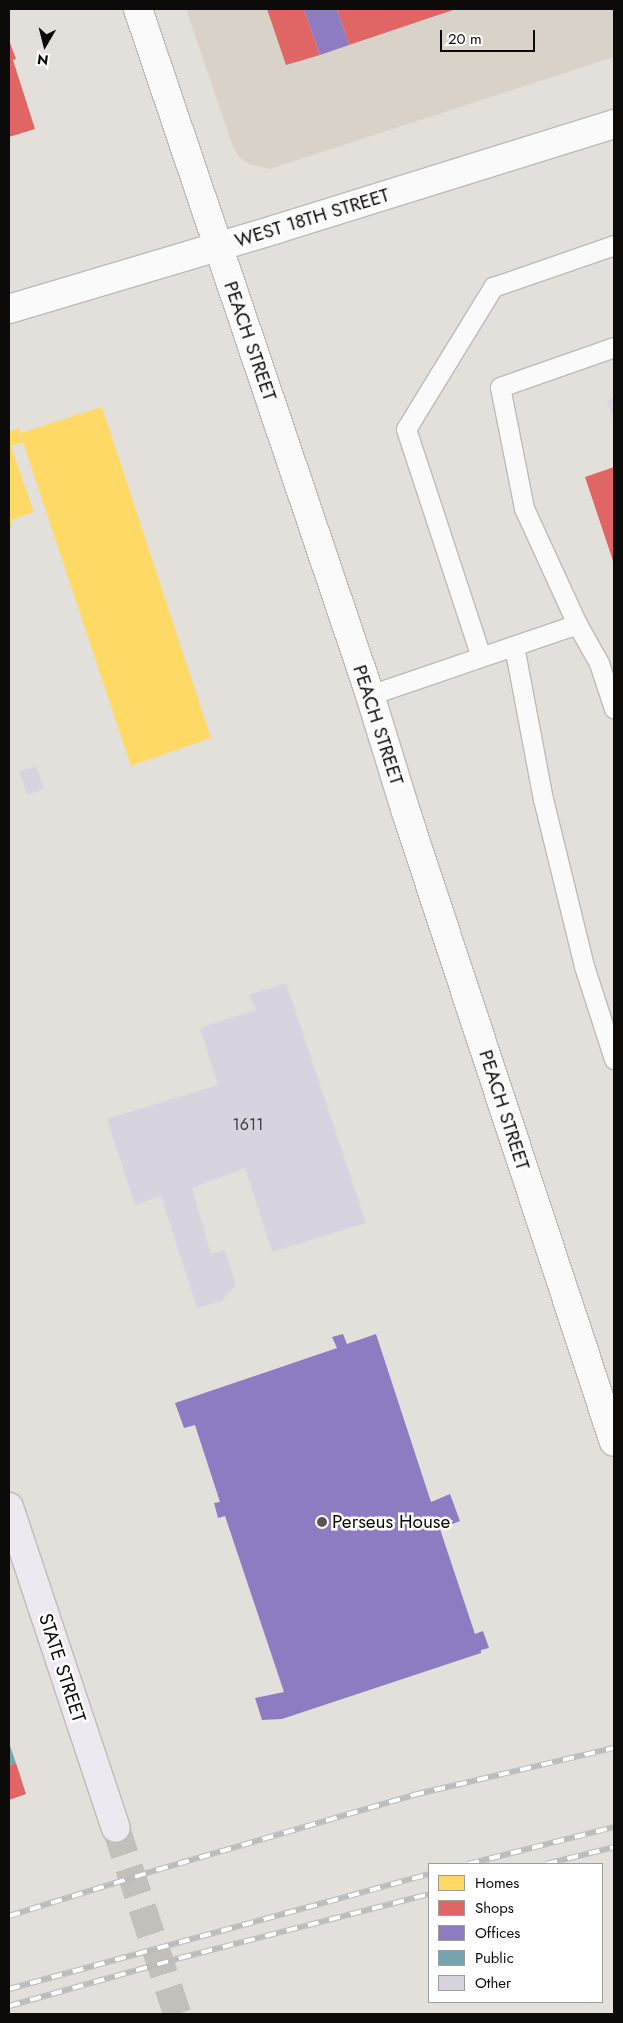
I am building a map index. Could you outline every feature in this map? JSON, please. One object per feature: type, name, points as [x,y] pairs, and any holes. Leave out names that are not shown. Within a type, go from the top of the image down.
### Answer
[{"type":"main road","name":"PEACH STREET","points":[[138,9],[370,695],[406,812],[614,1442]]},
{"type":"main road","name":"WEST 18TH STREET","points":[[9,309],[614,124]]},
{"type":"main road","name":"STATE STREET","points":[[9,1507],[116,1828]]},
{"type":"lane","points":[[481,657],[406,429],[493,287],[614,245]]},
{"type":"lane","points":[[614,347],[500,387],[524,508],[577,624],[599,662],[614,709]]},
{"type":"lane","points":[[370,695],[577,624]]},
{"type":"lane","points":[[514,646],[542,799],[584,966],[614,1059]]},
{"type":"shaded area","points":[[186,9],[614,9],[614,57],[270,169],[249,164],[239,157],[233,147]]},
{"type":"building: Homes","points":[[102,407],[211,738],[131,766],[23,442],[11,446],[34,512],[11,520],[12,526],[9,527],[9,432],[19,428],[21,433]]},
{"type":"building: Shops","points":[[267,9],[304,9],[320,55],[286,65]]},
{"type":"building: Shops","points":[[337,9],[456,9],[349,45]]},
{"type":"building: Shops","points":[[9,40],[16,59],[13,60],[35,129],[9,137]]},
{"type":"building: Shops","points":[[614,467],[614,564],[585,477]]},
{"type":"building: Shops","points":[[16,1763],[26,1794],[9,1800],[9,1765]]},
{"type":"building: Offices","points":[[304,9],[337,9],[349,45],[320,55]]},
{"type":"building: Offices","points":[[343,1334],[347,1344],[376,1334],[431,1502],[450,1494],[460,1521],[440,1529],[475,1634],[483,1631],[489,1648],[481,1650],[481,1653],[282,1719],[262,1720],[255,1698],[284,1692],[225,1516],[218,1518],[214,1503],[220,1502],[195,1425],[184,1428],[175,1403],[337,1348],[332,1337]]},
{"type":"building: Public","points":[[9,1743],[16,1763],[9,1765]]},
{"type":"building: Other","points":[[614,398],[614,421],[607,401]]},
{"type":"building: Other","points":[[36,766],[44,789],[27,795],[19,771]]},
{"type":"building: Other","points":[[286,983],[366,1223],[272,1252],[245,1168],[192,1188],[211,1254],[225,1250],[236,1284],[222,1301],[197,1308],[161,1196],[135,1205],[107,1119],[218,1085],[200,1028],[256,1010],[249,995]]},
{"type":"tunnel","points":[[116,1828],[177,2014]]},
{"type":"railway","points":[[9,1916],[157,1870],[413,1795],[614,1748]]},
{"type":"railway","points":[[472,1863],[614,1827]]},
{"type":"railway","points":[[550,1863],[614,1847]]},
{"type":"railway","points":[[9,1989],[428,1874]]},
{"type":"railway","points":[[9,2006],[180,1958],[428,1894]]},
{"type":"place","name":"Perseus House","points":[[322,1522]]}]
